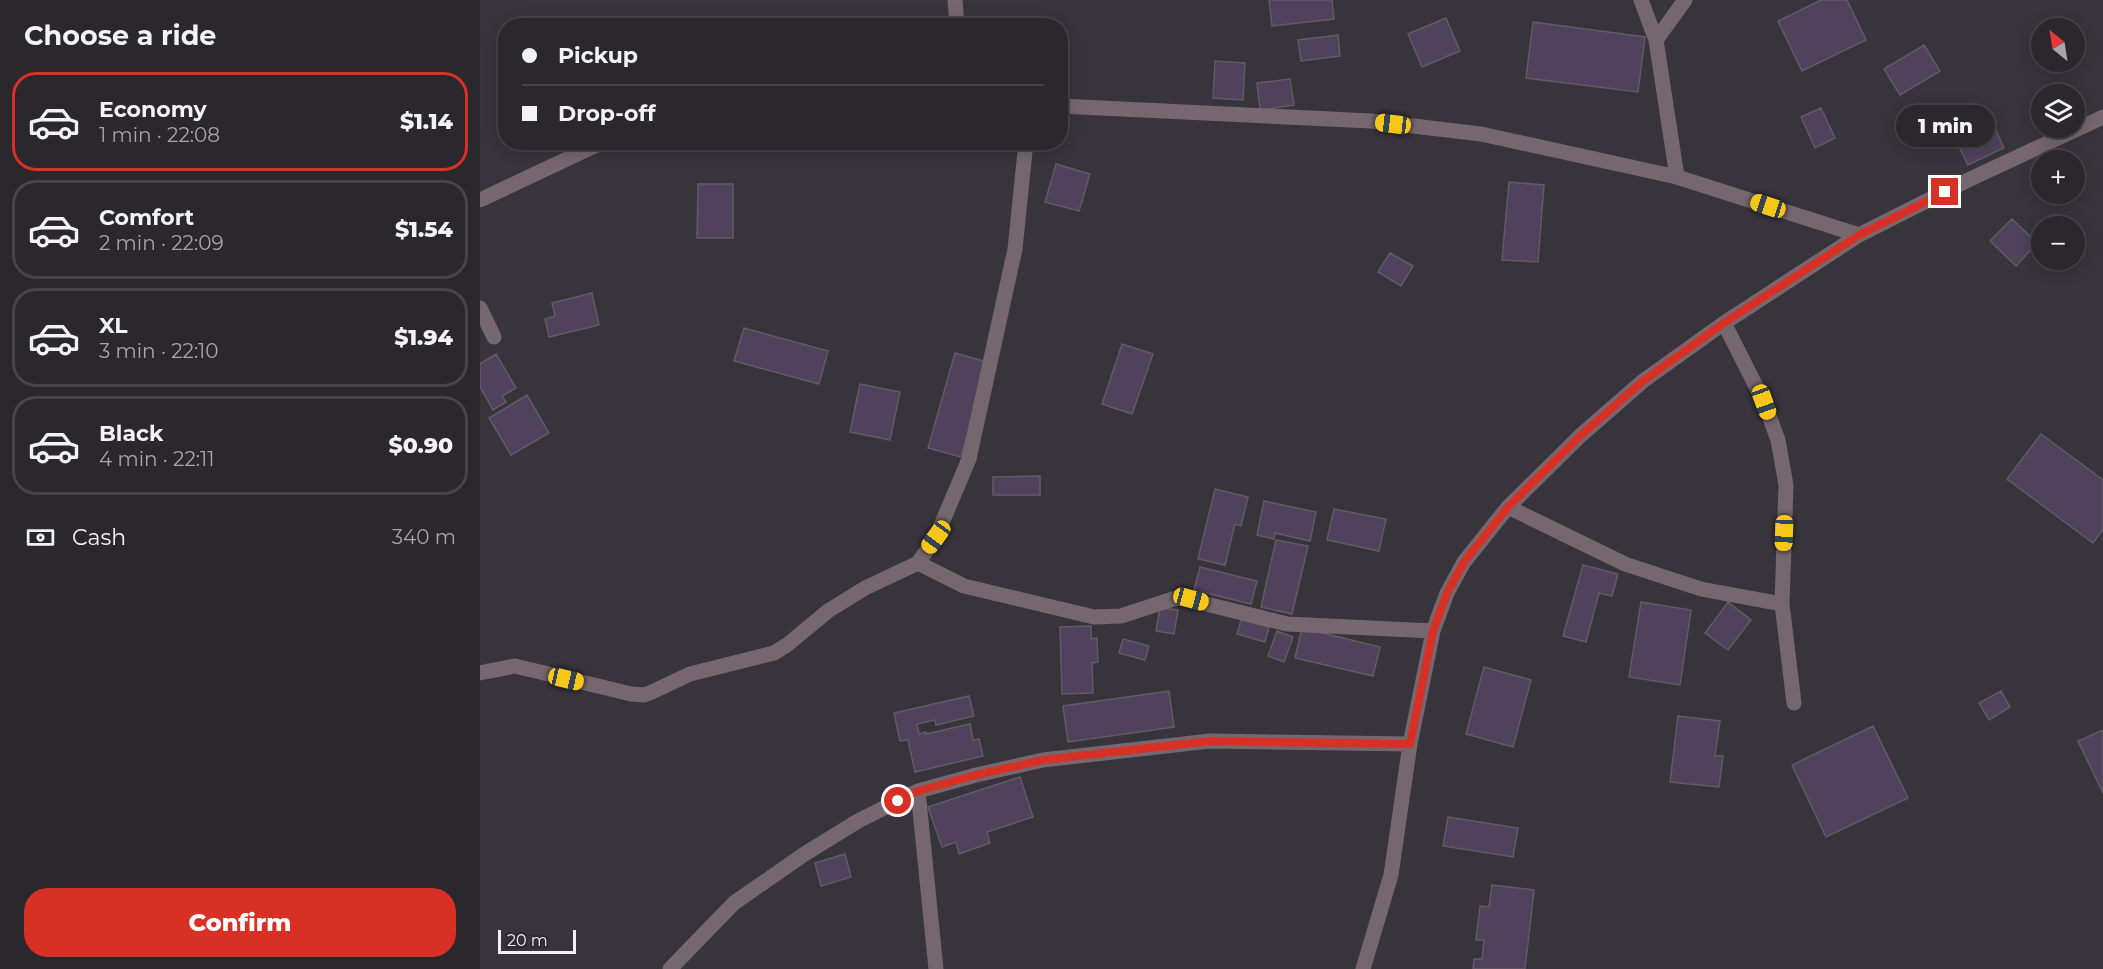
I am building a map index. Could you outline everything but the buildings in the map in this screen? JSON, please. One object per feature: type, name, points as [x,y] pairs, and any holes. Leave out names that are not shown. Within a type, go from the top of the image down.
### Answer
[{"type":"street","points":[[956,0],[957,18]]},
{"type":"street","points":[[1641,0],[1656,40],[1677,177]]},
{"type":"street","points":[[1656,40],[1685,0]]},
{"type":"street","points":[[1068,106],[1371,122],[1481,134],[1677,177],[1859,235]]},
{"type":"street","points":[[1363,969],[1391,875],[1410,744],[1433,631],[1447,593],[1464,562],[1508,507],[1580,436],[1643,381],[1724,323],[1859,235],[1966,181],[2103,117]]},
{"type":"street","points":[[480,200],[586,150]]},
{"type":"street","points":[[480,673],[515,666],[631,694],[644,695],[690,675],[774,653],[828,611],[865,588],[918,563],[936,537],[969,459],[1015,249],[1025,150]]},
{"type":"street","points":[[480,308],[494,337]]},
{"type":"street","points":[[1724,323],[1764,402],[1778,440],[1786,485],[1782,604],[1794,703]]},
{"type":"street","points":[[1508,507],[1625,564],[1701,590],[1782,604]]},
{"type":"street","points":[[918,563],[964,586],[1094,617],[1121,616],[1182,598],[1287,624],[1433,631]]},
{"type":"street","points":[[670,969],[735,903],[803,855],[858,821],[918,791],[1043,760],[1210,741],[1410,744]]},
{"type":"street","points":[[918,791],[936,969]]},
{"type":"route","points":[[898,801],[918,791],[1043,760],[1210,741],[1410,744],[1433,631],[1447,593],[1464,562],[1508,507],[1580,436],[1643,381],[1724,323],[1859,235],[1945,192]]}]
